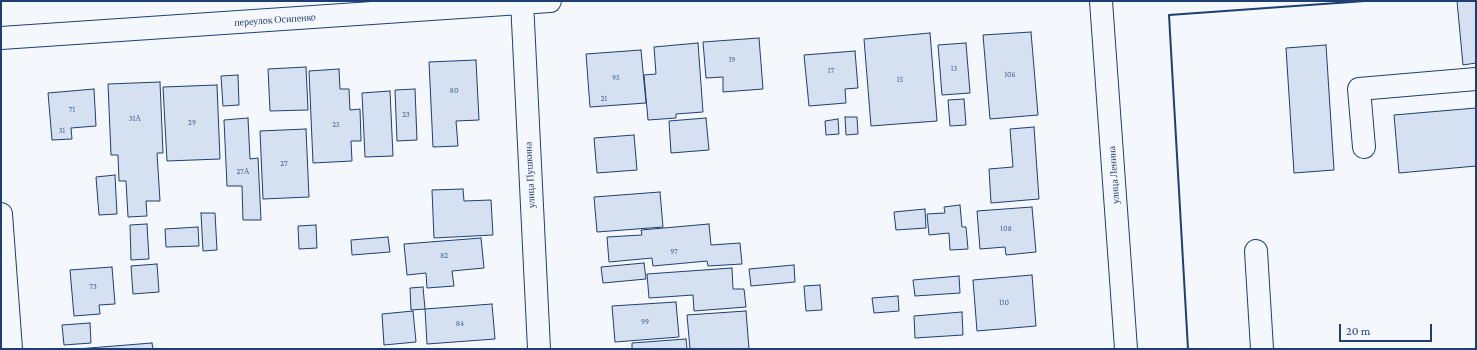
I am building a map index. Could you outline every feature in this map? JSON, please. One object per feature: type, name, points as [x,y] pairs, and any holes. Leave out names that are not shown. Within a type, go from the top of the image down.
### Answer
[{"type":"street","name":"переулок Осипенко","points":[[1,38],[550,1]]},
{"type":"street","name":"улица Ленина","points":[[1101,1],[1126,349]]},
{"type":"street","name":"улица Пушкина","points":[[522,2],[539,349]]},
{"type":"street","points":[[1364,147],[1359,89],[1476,79]]},
{"type":"street","points":[[1,214],[10,349]]},
{"type":"street","points":[[1256,251],[1262,349]]},
{"type":"building","points":[[1457,1],[1476,1],[1476,63],[1463,65]]},
{"type":"building","points":[[1031,32],[1038,115],[990,119],[983,35]]},
{"type":"building","points":[[930,33],[937,121],[871,126],[864,39]]},
{"type":"building","points":[[759,38],[763,89],[723,92],[723,77],[706,78],[703,42]]},
{"type":"building","points":[[698,43],[703,112],[676,114],[676,118],[648,120],[644,75],[656,74],[654,47]]},
{"type":"building","points":[[966,43],[970,93],[942,95],[938,45]]},
{"type":"building","points":[[1326,45],[1334,170],[1294,173],[1286,48]]},
{"type":"building","points":[[641,50],[646,103],[590,107],[586,54]]},
{"type":"building","points":[[855,51],[858,88],[845,89],[846,103],[809,106],[804,55]]},
{"type":"building","points":[[476,60],[479,120],[456,121],[458,146],[433,147],[429,62]]},
{"type":"building","points":[[306,67],[308,110],[270,111],[268,69]]},
{"type":"building","points":[[339,69],[340,89],[349,89],[350,110],[360,109],[361,141],[351,141],[352,161],[313,163],[309,71]]},
{"type":"building","points":[[238,75],[239,105],[223,106],[221,76]]},
{"type":"building","points":[[160,82],[163,153],[157,153],[160,201],[146,201],[147,216],[128,217],[126,181],[119,181],[118,155],[111,155],[108,84]]},
{"type":"building","points":[[217,85],[220,159],[167,161],[163,87]]},
{"type":"building","points":[[94,89],[96,126],[71,128],[72,139],[52,140],[48,93]]},
{"type":"building","points":[[415,89],[417,140],[397,141],[395,90]]},
{"type":"building","points":[[390,91],[393,156],[365,157],[362,93]]},
{"type":"building","points":[[964,99],[966,125],[950,126],[948,100]]},
{"type":"building","points":[[1476,108],[1476,166],[1399,173],[1394,115]]},
{"type":"building","points":[[845,117],[857,117],[858,134],[846,135]]},
{"type":"building","points":[[248,118],[250,159],[258,158],[261,220],[243,220],[242,186],[227,186],[224,120]]},
{"type":"building","points":[[706,118],[709,150],[671,153],[669,121]]},
{"type":"building","points":[[838,119],[839,134],[826,135],[825,121]]},
{"type":"building","points":[[1034,127],[1039,199],[991,203],[989,169],[1013,167],[1010,129]]},
{"type":"building","points":[[306,129],[309,197],[263,199],[260,131]]},
{"type":"building","points":[[634,135],[637,170],[597,173],[594,138]]},
{"type":"building","points":[[115,175],[117,214],[99,215],[96,177]]},
{"type":"building","points":[[463,189],[464,201],[491,200],[493,235],[434,238],[432,190]]},
{"type":"building","points":[[660,192],[663,227],[597,232],[594,197]]},
{"type":"building","points":[[960,205],[962,227],[966,227],[968,249],[950,250],[949,233],[929,235],[927,214],[945,213],[944,207]]},
{"type":"building","points":[[1032,207],[1036,252],[1006,255],[1005,247],[980,249],[977,211]]},
{"type":"building","points":[[925,209],[926,228],[896,230],[894,212]]},
{"type":"building","points":[[201,213],[215,213],[217,250],[203,251]]},
{"type":"building","points":[[147,224],[149,259],[131,260],[130,225]]},
{"type":"building","points":[[709,224],[711,245],[740,243],[742,264],[708,266],[707,261],[653,266],[652,258],[609,262],[607,237],[642,235],[641,230]]},
{"type":"building","points":[[316,225],[317,248],[299,249],[298,226]]},
{"type":"building","points":[[198,227],[199,246],[166,247],[165,229]]},
{"type":"building","points":[[388,237],[390,252],[352,255],[351,240]]},
{"type":"building","points":[[481,238],[484,268],[452,271],[454,286],[427,288],[426,273],[407,275],[404,244]]},
{"type":"building","points":[[644,263],[646,279],[603,283],[601,267]]},
{"type":"building","points":[[157,264],[159,292],[133,294],[131,266]]},
{"type":"building","points":[[794,265],[795,282],[751,286],[749,269]]},
{"type":"building","points":[[112,267],[115,304],[99,305],[100,314],[74,316],[70,270]]},
{"type":"building","points":[[732,268],[733,289],[744,289],[746,307],[694,311],[693,295],[649,298],[647,274]]},
{"type":"building","points":[[1032,275],[1036,326],[977,331],[973,280]]},
{"type":"building","points":[[959,276],[960,293],[915,296],[913,280]]},
{"type":"building","points":[[820,285],[822,310],[806,311],[804,286]]},
{"type":"building","points":[[423,287],[425,309],[411,310],[410,288]]},
{"type":"building","points":[[898,296],[899,311],[874,313],[872,298]]},
{"type":"building","points":[[676,302],[679,337],[615,342],[612,306]]},
{"type":"building","points":[[492,304],[495,339],[427,344],[425,309]]},
{"type":"building","points":[[413,311],[416,342],[384,345],[382,314]]},
{"type":"building","points":[[746,311],[749,349],[690,349],[687,315]]},
{"type":"building","points":[[962,312],[963,335],[915,338],[914,316]]},
{"type":"building","points":[[90,323],[91,343],[64,345],[62,325]]},
{"type":"building","points":[[686,339],[687,349],[632,349],[632,343]]},
{"type":"building","points":[[152,343],[153,349],[77,349]]},
{"type":"wall","points":[[1188,349],[1169,15],[1365,1]]}]
